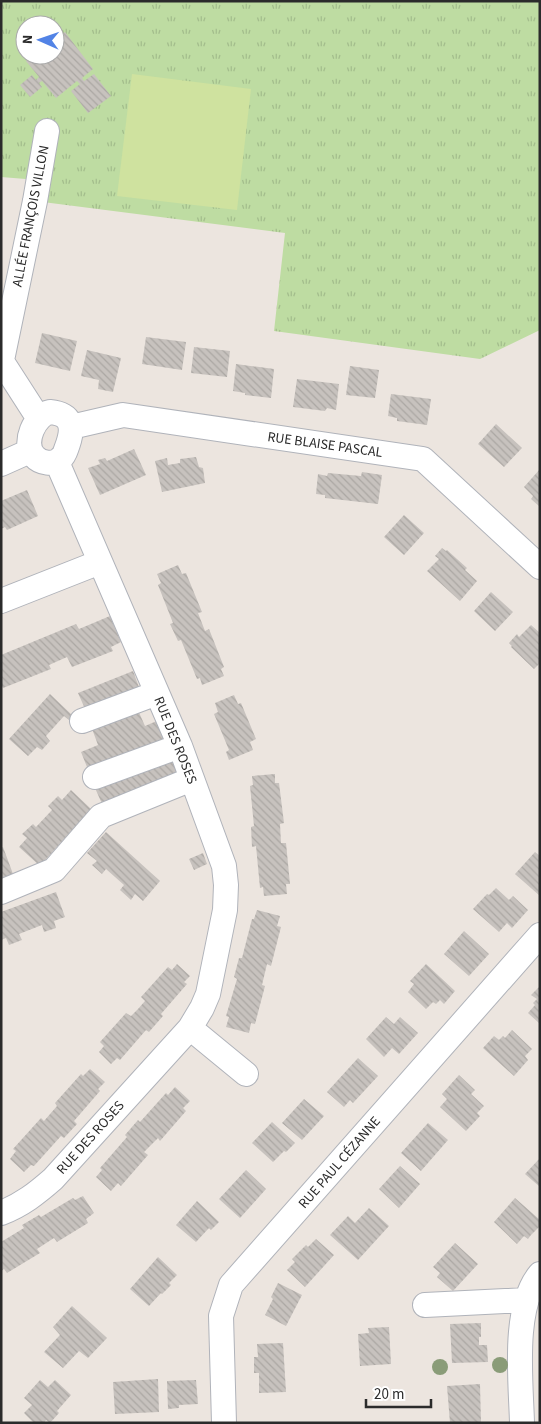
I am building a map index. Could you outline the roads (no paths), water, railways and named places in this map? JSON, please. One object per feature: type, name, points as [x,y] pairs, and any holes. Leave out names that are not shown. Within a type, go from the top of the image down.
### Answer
[{"type":"street","name":"ALLÉE FRANÇOIS VILLON","points":[[2,360],[35,200],[46,131]]},
{"type":"street","points":[[2,360],[39,419]]},
{"type":"street","points":[[56,412],[64,416],[69,421],[71,427],[65,451],[62,458],[57,462],[41,461],[35,458],[30,451],[28,445],[31,434],[39,419],[45,413],[56,412]]},
{"type":"street","name":"RUE BLAISE PASCAL","points":[[71,427],[123,415],[423,459],[540,567]]},
{"type":"street","points":[[1,464],[30,451]]},
{"type":"street","name":"RUE DES ROSES","points":[[1,1213],[16,1208],[34,1196],[53,1179],[190,1028],[208,994],[225,910],[226,885],[224,866],[180,746],[57,462]]},
{"type":"street","points":[[1,602],[100,562]]},
{"type":"street","points":[[82,721],[158,693]]},
{"type":"street","points":[[96,778],[180,746]]},
{"type":"street","points":[[1,892],[54,870],[101,816],[192,779]]},
{"type":"street","name":"RUE PAUL CÉZANNE","points":[[224,1423],[222,1316],[230,1285],[540,935]]},
{"type":"street","points":[[190,1028],[246,1074]]},
{"type":"street","points":[[522,1423],[520,1340],[526,1300],[540,1274]]},
{"type":"street","points":[[425,1305],[526,1300]]}]
